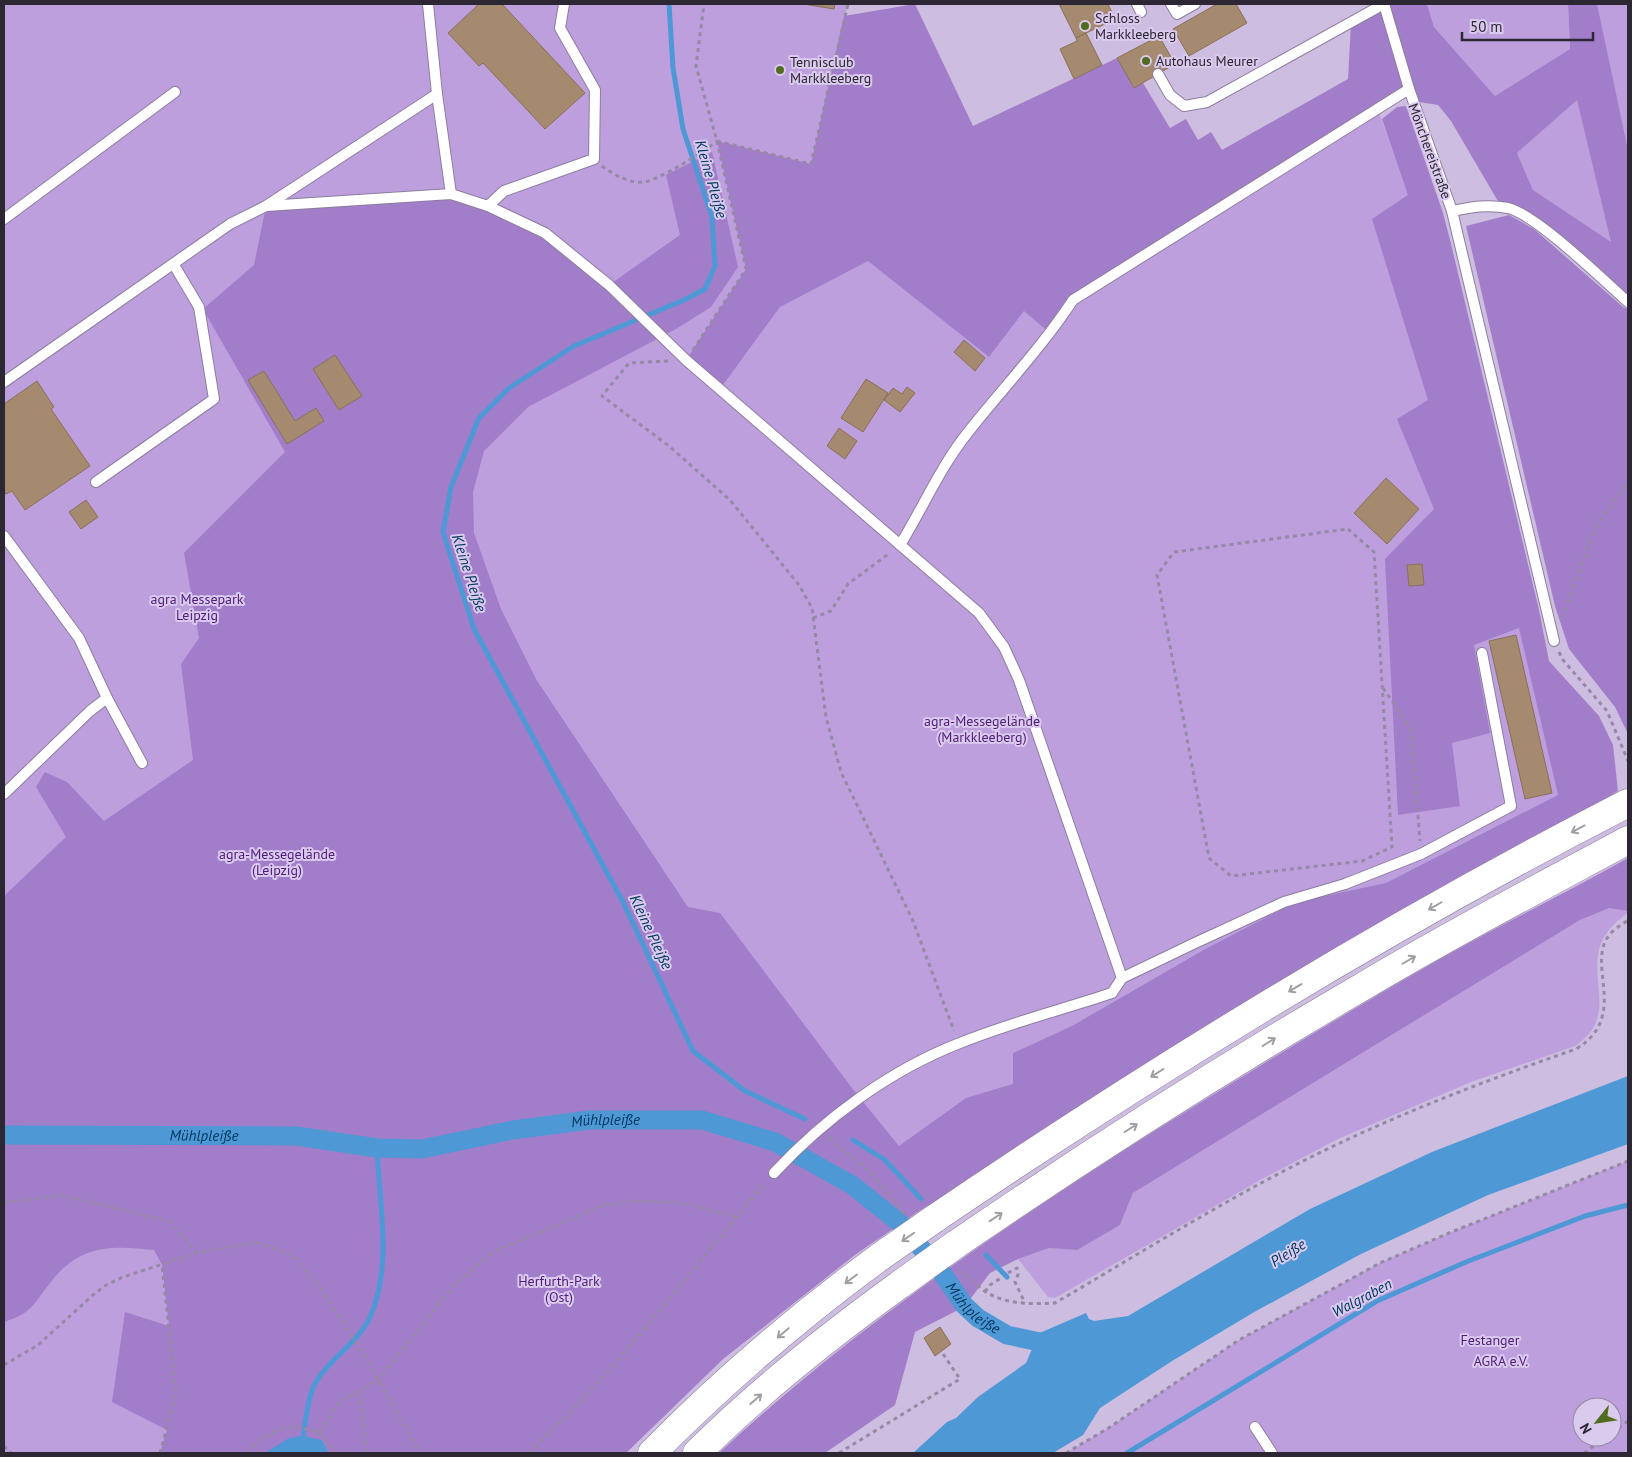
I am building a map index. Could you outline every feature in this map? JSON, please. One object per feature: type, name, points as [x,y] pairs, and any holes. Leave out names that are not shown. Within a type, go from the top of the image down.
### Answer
[{"type":"highway","points":[[652,1453],[700,1405],[820,1301],[934,1219],[1090,1114],[1253,1013],[1442,902],[1625,804]]},
{"type":"highway","points":[[697,1453],[782,1376],[848,1322],[902,1282],[953,1257],[1112,1140],[1272,1040],[1462,929],[1628,840]]},
{"type":"lane","points":[[428,4],[437,94],[451,194]]},
{"type":"lane","points":[[488,206],[504,191],[594,159],[595,90],[560,28],[564,4]]},
{"type":"lane","points":[[1171,4],[1177,14],[1195,4]]},
{"type":"lane","points":[[1158,74],[1170,95],[1184,106],[1207,102],[1384,4]]},
{"type":"lane","name":"Mönchereistraße","points":[[1384,4],[1409,89],[1452,210],[1484,204],[1511,209],[1538,224],[1628,302]]},
{"type":"lane","points":[[900,545],[934,481],[968,432],[1051,334],[1073,300],[1409,89]]},
{"type":"lane","points":[[4,219],[175,92]]},
{"type":"lane","points":[[4,382],[174,265],[230,224],[266,206],[437,94]]},
{"type":"lane","points":[[266,206],[451,194],[488,206],[545,233],[609,286],[686,360],[979,613],[1004,647],[1019,680],[1122,978]]},
{"type":"lane","points":[[1452,210],[1554,641]]},
{"type":"lane","points":[[96,482],[214,399],[199,307],[174,265]]},
{"type":"lane","points":[[4,536],[79,638],[107,698],[142,763]]},
{"type":"lane","points":[[774,1173],[808,1138],[859,1099],[897,1075],[959,1043],[1112,993],[1122,978],[1284,902],[1345,884],[1421,854],[1511,806],[1482,653]]},
{"type":"lane","points":[[4,794],[90,711],[107,698]]},
{"type":"lane","points":[[1255,1427],[1272,1453]]},
{"type":"path","points":[[704,4],[696,66],[717,142],[746,269],[686,360],[629,364],[602,396],[669,446],[730,500],[799,585],[812,608],[826,717],[841,772],[913,921],[959,1043]]},
{"type":"path","points":[[717,142],[811,164],[848,4]]},
{"type":"path","points":[[594,159],[617,177],[645,182],[700,155],[717,142]]},
{"type":"path","points":[[1628,483],[1597,524],[1554,641],[1563,660],[1607,711],[1628,761]]},
{"type":"path","points":[[1382,686],[1392,847],[1362,861],[1231,876],[1209,858],[1157,575],[1174,552],[1348,529],[1374,552],[1382,686],[1411,729],[1421,854]]},
{"type":"path","points":[[813,618],[831,611],[848,584],[900,545]]},
{"type":"path","points":[[953,1257],[966,1274],[985,1292],[1007,1302],[1055,1303],[1264,1182],[1340,1143],[1473,1086],[1589,1043],[1600,1033],[1607,1012],[1605,948],[1611,932],[1628,920]]},
{"type":"path","points":[[821,1127],[836,1145],[872,1173],[901,1207],[906,1217]]},
{"type":"path","points":[[1066,1453],[1107,1429],[1239,1340],[1380,1263],[1628,1161]]},
{"type":"path","points":[[529,1453],[567,1416],[628,1347],[774,1173]]},
{"type":"path","points":[[4,1203],[60,1195],[169,1221],[197,1253]]},
{"type":"path","points":[[319,1432],[338,1403],[380,1379],[455,1284],[493,1252],[602,1206],[631,1201],[684,1203],[736,1217]]},
{"type":"path","points":[[4,1365],[38,1345],[106,1285],[122,1277],[197,1253],[256,1242],[292,1255],[320,1286],[380,1379],[420,1453]]},
{"type":"path","points":[[160,1453],[176,1394],[162,1265]]},
{"type":"path","points":[[1008,1273],[1017,1268],[1016,1282],[1025,1303]]},
{"type":"path","points":[[985,1292],[990,1285],[1001,1278]]},
{"type":"path","points":[[839,1453],[960,1379],[941,1351]]},
{"type":"path","points":[[358,1393],[367,1453]]},
{"type":"path","points":[[248,1453],[270,1435],[293,1427],[319,1432],[335,1453]]},
{"type":"path","points":[[4,1446],[11,1453]]},
{"type":"green space","points":[[4,4],[848,4],[811,164],[869,261],[989,357],[1024,311],[1073,300],[1378,110],[1409,195],[1520,628],[1564,821],[942,1199],[925,1207],[856,1254],[723,1359],[626,1453],[4,1453]]},
{"type":"green space","points":[[915,4],[973,126],[1117,58],[1134,88],[1143,83],[1170,128],[1186,119],[1198,140],[1211,132],[1222,150],[1348,79],[1351,23],[1384,4],[1427,4],[1434,27],[1495,96],[1570,49],[1568,4],[1597,4],[1628,150],[1628,302],[1538,223],[1502,208],[1451,121],[1438,105],[1413,101],[1409,90],[1073,300],[1051,334],[1024,311],[989,357],[868,261],[780,307],[720,389],[686,360],[746,269],[717,141],[811,164],[844,16]],"holes":[[[1577,100],[1611,242],[1533,190],[1517,153]]]},
{"type":"green space","points":[[1427,4],[1568,4],[1570,49],[1495,96],[1434,27]]},
{"type":"green space","points":[[1597,4],[1628,4],[1628,150],[1598,15]]},
{"type":"green space","points":[[1577,99],[1612,243],[1533,190],[1517,153]]},
{"type":"green space","points":[[1406,106],[1443,213],[1451,244],[1539,610],[1549,661],[1599,716],[1613,745],[1618,791],[942,1199],[925,1207],[856,1254],[723,1359],[626,1453],[329,1453],[322,1440],[265,1453],[160,1453],[167,1430],[112,1402],[125,1312],[169,1326],[162,1265],[154,1250],[109,1248],[96,1250],[84,1255],[72,1261],[61,1270],[31,1308],[4,1322],[4,896],[66,837],[36,787],[45,772],[67,782],[104,821],[193,760],[181,664],[199,638],[184,553],[285,452],[203,309],[254,265],[266,206],[451,194],[545,233],[609,285],[680,235],[666,175],[712,152],[738,267],[711,307],[676,329],[528,407],[484,451],[473,492],[474,533],[501,609],[536,679],[688,907],[720,913],[855,1092],[899,1146],[966,1098],[1013,1084],[1013,1053],[1072,1026],[1207,948],[1296,902],[1386,883],[1558,795],[1519,628],[1474,645],[1490,733],[1452,743],[1460,806],[1398,815],[1385,559],[1434,509],[1397,419],[1428,400],[1372,219],[1408,195],[1382,119],[1397,107]]},
{"type":"green space","points":[[1509,215],[1534,229],[1623,307],[1628,309],[1628,734],[1615,707],[1569,649],[1555,606],[1466,226]]},
{"type":"green space","points":[[1628,858],[1628,911],[1609,908],[1580,920],[1133,1193],[1120,1225],[1077,1250],[1049,1248],[1018,1259],[990,1273],[971,1298],[958,1310],[915,1332],[895,1405],[825,1453],[719,1453],[819,1366],[925,1285],[1034,1209],[1145,1137],[1329,1024],[1463,946]]},
{"type":"green space","points":[[1609,907],[1628,911],[1628,913],[1609,930],[1600,947],[1597,964],[1598,1015],[1591,1031],[1575,1046],[1471,1082],[1338,1139],[1262,1179],[1055,1298],[1048,1297],[1018,1259],[1049,1248],[1077,1249],[1120,1225],[1133,1193],[1580,920]]},
{"type":"green space","name":"Festanger","points":[[1628,1161],[1628,1453],[1066,1453],[1107,1429],[1239,1340],[1380,1263]]},
{"type":"water","name":"Pleiße","points":[[1628,1076],[1628,1144],[1488,1195],[1361,1254],[1256,1311],[1172,1361],[1100,1408],[1083,1435],[1053,1453],[913,1453],[947,1422],[956,1418],[978,1397],[1026,1363],[1033,1347],[1028,1346],[1030,1334],[1035,1335],[1086,1313],[1089,1319],[1094,1321],[1128,1316],[1310,1209],[1432,1152]]},
{"type":"water","points":[[303,1436],[322,1440],[329,1453],[265,1453],[289,1438]]},
{"type":"building","points":[[479,4],[502,4],[585,93],[545,129],[483,63],[479,66],[448,33]]},
{"type":"building","points":[[803,4],[835,4],[834,9]]},
{"type":"building","name":"Schloss Markkleeberg","points":[[1059,4],[1108,4],[1115,19],[1076,38]]},
{"type":"building","points":[[1217,4],[1236,4],[1247,23],[1189,56],[1173,29]]},
{"type":"building","points":[[1086,33],[1102,65],[1074,79],[1060,49],[1077,41],[1076,38]]},
{"type":"building","name":"Autohaus Meurer","points":[[1159,36],[1175,64],[1134,88],[1117,58]]},
{"type":"building","points":[[964,340],[985,358],[975,371],[954,352]]},
{"type":"building","points":[[335,355],[362,396],[339,410],[313,369]]},
{"type":"building","points":[[264,371],[295,421],[316,408],[324,421],[287,444],[248,380]]},
{"type":"building","points":[[866,379],[888,393],[863,432],[841,418]]},
{"type":"building","points":[[37,381],[54,407],[51,409],[90,466],[25,510],[12,491],[6,494],[4,491],[4,404]]},
{"type":"building","points":[[907,387],[915,393],[900,412],[884,400],[893,388],[902,394]]},
{"type":"building","points":[[839,428],[857,441],[845,459],[827,446]]},
{"type":"building","points":[[1386,478],[1419,509],[1387,544],[1354,513]]},
{"type":"building","points":[[86,500],[98,517],[81,529],[69,512]]},
{"type":"building","points":[[1422,564],[1424,585],[1409,586],[1407,565]]},
{"type":"building","points":[[1516,635],[1552,793],[1525,799],[1489,641]]},
{"type":"building","points":[[940,1327],[951,1344],[935,1356],[924,1338]]},
{"type":"waterway","name":"Kleine Pleiße","points":[[669,4],[673,68],[683,129],[712,217],[715,266],[705,289],[684,300],[574,346],[509,388],[479,418],[451,487],[443,532],[474,629],[623,902],[693,1051],[745,1091],[805,1119]]},
{"type":"waterway","name":"Mühlpleiße","points":[[4,1135],[296,1136],[377,1148],[422,1149],[513,1130],[589,1120],[702,1120],[775,1142],[852,1185],[901,1224],[942,1273],[964,1305],[978,1318],[1007,1335],[1054,1345]]},
{"type":"waterway","name":"Kleine Pleiße","points":[[853,1140],[885,1160],[921,1199]]},
{"type":"waterway","points":[[303,1436],[311,1393],[318,1378],[364,1327],[370,1317],[377,1297],[383,1256],[377,1148]]},
{"type":"waterway","name":"Walgraben","points":[[1127,1453],[1377,1301],[1466,1262],[1585,1216],[1628,1205]]},
{"type":"waterway","name":"Kleine Pleiße","points":[[986,1255],[1007,1277]]},
{"type":"place","name":"Schloss Markkleeberg","points":[[1085,26]]},
{"type":"place","name":"Autohaus Meurer","points":[[1146,61]]},
{"type":"place","name":"Tennisclub Markkleeberg","points":[[780,70]]},
{"type":"park label","name":"agra Messepark Leipzig","points":[[197,608]]},
{"type":"park label","name":"agra-Messegelände (Markkleeberg)","points":[[982,730]]},
{"type":"park label","name":"agra-Messegelände (Leipzig)","points":[[277,862]]},
{"type":"park label","name":"Herfurth-Park (Ost)","points":[[559,1289]]},
{"type":"park label","name":"AGRA e.V.","points":[[1501,1361]]}]
